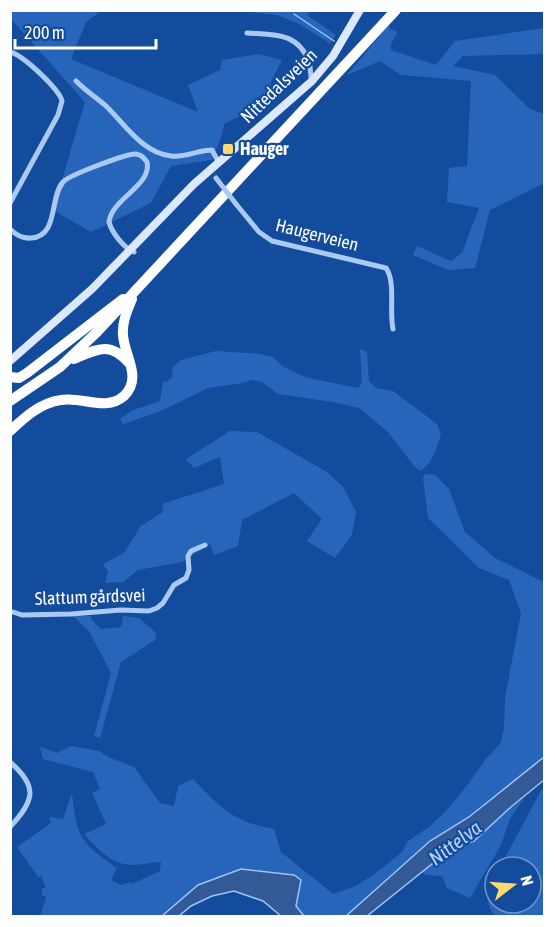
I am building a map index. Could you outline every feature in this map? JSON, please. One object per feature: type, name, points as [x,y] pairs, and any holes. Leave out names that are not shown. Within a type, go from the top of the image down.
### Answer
[{"type":"highway","points":[[233,185],[245,168],[391,10]]},
{"type":"highway","points":[[10,401],[39,383],[65,362],[136,291],[396,10]]},
{"type":"highway","points":[[10,431],[31,412],[49,402],[69,399],[106,404],[118,400],[126,393],[133,376],[123,330],[125,317],[136,291]]},
{"type":"highway","points":[[10,377],[19,378],[27,373],[114,304],[136,291]]},
{"type":"highway","points":[[65,362],[91,351],[105,349],[121,354],[131,366]]},
{"type":"main road","name":"Nittedalsveien","points":[[10,361],[92,289],[191,188],[212,175],[219,163],[312,81],[333,56],[360,10]]},
{"type":"street","points":[[248,33],[286,36],[305,54],[310,64],[312,81]]},
{"type":"street","points":[[10,52],[20,57],[58,92],[62,101],[58,115],[10,203]]},
{"type":"street","points":[[76,81],[105,105],[133,135],[154,151],[172,157],[212,150],[219,163]]},
{"type":"street","points":[[10,229],[18,236],[28,238],[43,234],[50,225],[64,181],[109,162],[131,154],[138,154],[147,162],[147,172],[114,209],[109,219],[112,230],[132,250]]},
{"type":"street","name":"Haugerveien","points":[[212,175],[259,232],[272,241],[386,268],[390,278],[393,329]]},
{"type":"street","name":"Slattum gårdsvei","points":[[10,611],[22,615],[157,609],[174,585],[186,578],[189,570],[188,556],[191,551],[205,545]]},
{"type":"street","points":[[10,762],[27,783],[31,798],[10,827]]},
{"type":"shaded area","points":[[10,11],[101,11],[86,22],[71,59],[198,112],[188,85],[220,70],[222,60],[259,54],[282,60],[270,84],[274,94],[259,96],[253,103],[257,108],[224,124],[212,160],[171,166],[151,203],[91,232],[53,210],[85,102],[11,19]]},
{"type":"shaded area","points":[[245,11],[310,11],[307,15],[336,35],[330,43],[297,23],[277,15]]},
{"type":"shaded area","points":[[389,25],[390,29],[396,31],[397,34],[391,44],[391,50],[436,65],[455,41],[544,28],[544,54],[463,56],[453,66],[495,75],[530,109],[544,114],[544,183],[490,210],[475,268],[448,270],[413,255],[417,246],[451,261],[462,253],[479,208],[447,202],[449,168],[467,166],[471,81],[401,75],[380,61],[347,75]]},
{"type":"shaded area","points":[[360,349],[367,352],[369,381],[376,388],[393,391],[437,424],[441,434],[438,444],[432,459],[421,471],[415,467],[387,431],[359,408],[278,394],[262,382],[252,380],[208,388],[161,411],[123,424],[120,419],[133,410],[160,401],[163,382],[172,377],[173,367],[181,360],[216,351],[260,354],[273,357],[282,366],[304,377],[358,388],[362,383]]},
{"type":"shaded area","points":[[230,431],[257,432],[327,472],[343,487],[356,512],[352,535],[335,558],[307,541],[322,519],[294,493],[242,520],[238,546],[214,555],[210,544],[182,562],[138,570],[123,582],[105,583],[108,572],[103,564],[124,553],[141,526],[163,512],[162,504],[224,484],[220,457],[194,468],[186,459]]},
{"type":"shaded area","points":[[424,475],[435,475],[449,489],[465,532],[495,558],[544,582],[544,757],[469,817],[430,841],[349,916],[304,916],[296,906],[300,890],[294,875],[241,869],[198,885],[162,916],[41,915],[46,897],[42,895],[42,889],[46,887],[41,876],[38,877],[17,847],[51,823],[49,817],[63,819],[72,793],[76,820],[82,838],[95,852],[117,868],[111,880],[121,885],[130,882],[132,884],[160,871],[161,862],[125,864],[111,859],[100,850],[84,834],[106,824],[92,793],[100,789],[93,772],[43,759],[40,747],[57,753],[71,746],[99,751],[134,767],[160,803],[174,806],[178,786],[193,779],[220,806],[238,818],[274,829],[281,852],[333,894],[356,886],[376,873],[402,852],[408,841],[429,827],[446,811],[500,744],[504,729],[505,698],[521,613],[509,580],[479,568],[428,518],[423,479]]},
{"type":"shaded area","points":[[73,616],[91,616],[101,629],[121,627],[123,616],[139,618],[156,633],[155,640],[121,662],[100,738],[94,736],[111,673],[89,631]]},
{"type":"shaded area","points":[[544,785],[544,916],[495,916],[543,915],[543,855],[506,855]]},
{"type":"shaded area","points":[[528,792],[510,819],[495,855],[483,855],[483,876],[470,898],[447,888],[442,876],[426,875],[422,872],[452,848],[474,841]]},
{"type":"water","name":"Nittelva","points":[[544,757],[544,780],[474,841],[452,848],[367,916],[346,916],[430,841],[469,817]]},
{"type":"water","points":[[241,869],[294,875],[301,880],[296,906],[304,916],[281,916],[263,901],[234,891],[212,896],[191,906],[179,916],[162,916],[198,885]]},
{"type":"waterway","points":[[294,14],[334,41]]},
{"type":"place","name":"Hauger","points":[[228,149]]}]
